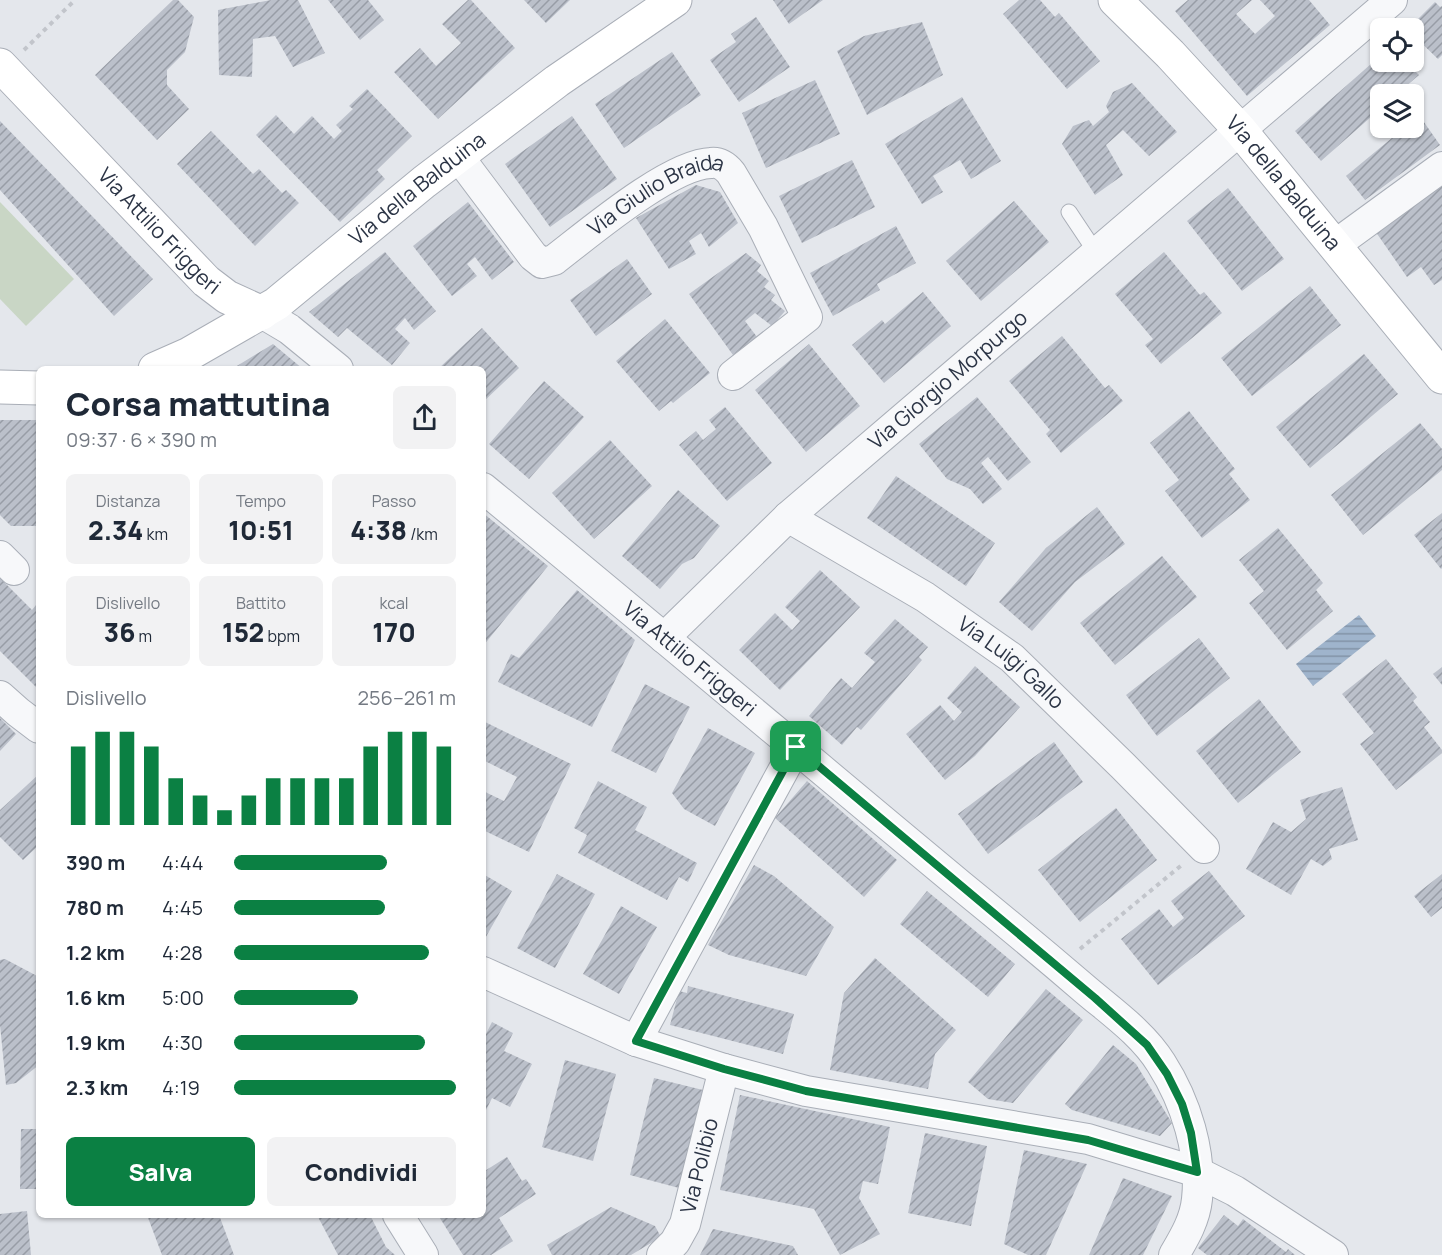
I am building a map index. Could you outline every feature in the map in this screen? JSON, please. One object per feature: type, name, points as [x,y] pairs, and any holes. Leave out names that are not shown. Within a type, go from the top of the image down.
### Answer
[{"type":"street","name":"Via della Balduina","points":[[163,366],[262,314],[458,156],[557,81],[675,0]]},
{"type":"street","name":"Via della Balduina","points":[[1115,0],[1170,54],[1240,130],[1442,377]]},
{"type":"street","name":"Via Giorgio Morpurgo","points":[[664,638],[788,517],[1392,0]]},
{"type":"street","name":"Via Attilio Friggeri","points":[[0,65],[212,287],[290,329],[334,366]]},
{"type":"street","name":"Via Giulio Braida","points":[[458,156],[533,256],[542,263],[554,260],[619,210],[678,172],[710,162],[726,167],[763,226],[807,317],[733,375]]},
{"type":"street","points":[[1335,245],[1442,167]]},
{"type":"street","points":[[0,387],[36,388]]},
{"type":"street","name":"Via Attilio Friggeri","points":[[486,490],[796,747],[1095,998],[1147,1045],[1167,1074],[1182,1104],[1191,1133],[1197,1172],[1195,1210],[1183,1240],[1174,1255]]},
{"type":"street","name":"Via Luigi Gallo","points":[[788,517],[925,597],[1012,658],[1123,765],[1204,848]]},
{"type":"street","points":[[0,696],[36,726]]},
{"type":"street","points":[[636,1041],[796,747]]},
{"type":"street","points":[[486,973],[636,1041],[724,1069],[806,1091],[1088,1140],[1197,1172],[1235,1191],[1334,1255]]},
{"type":"street","name":"Via Polibio","points":[[662,1255],[675,1242],[685,1224],[724,1069]]},
{"type":"street","points":[[400,1218],[423,1255]]},
{"type":"lane","points":[[1069,212],[1097,254]]},
{"type":"path","points":[[40,34],[75,0]]},
{"type":"path","points":[[1082,948],[1176,870]]},
{"type":"green space","points":[[0,202],[74,279],[26,326],[0,299]]},
{"type":"water","points":[[1359,615],[1376,636],[1313,686],[1296,664]]},
{"type":"building","points":[[173,0],[178,0],[194,17],[185,52],[167,70],[167,85],[189,109],[157,140],[95,75]]},
{"type":"building","points":[[271,0],[298,0],[325,53],[293,67],[275,36],[253,39],[252,77],[219,75],[218,10]]},
{"type":"building","points":[[328,0],[368,0],[384,20],[360,40]]},
{"type":"building","points":[[468,0],[471,0],[515,48],[438,119],[394,72],[420,48],[436,66],[461,43],[442,24]]},
{"type":"building","points":[[524,0],[570,0],[546,23]]},
{"type":"building","points":[[773,0],[823,0],[789,24]]},
{"type":"building","points":[[1019,0],[1040,0],[1055,17],[1059,13],[1100,61],[1067,89],[1003,14]]},
{"type":"building","points":[[1188,0],[1252,0],[1236,14],[1255,34],[1275,16],[1260,0],[1309,0],[1330,25],[1247,96],[1175,11]]},
{"type":"building","points":[[1435,2],[1440,7],[1442,6],[1442,55],[1438,59],[1424,46],[1424,18],[1419,18]]},
{"type":"building","points":[[756,17],[790,67],[739,102],[710,60],[736,42],[731,34]]},
{"type":"building","points":[[922,22],[943,75],[867,115],[837,51],[864,36]]},
{"type":"building","points":[[672,52],[701,95],[624,148],[595,104]]},
{"type":"building","points":[[1370,65],[1370,72],[1416,72],[1419,75],[1409,84],[1370,84],[1370,118],[1321,161],[1295,131]]},
{"type":"building","points":[[815,80],[840,134],[766,168],[742,113]]},
{"type":"building","points":[[1132,83],[1177,132],[1149,156],[1123,130],[1106,145],[1123,175],[1095,195],[1062,144],[1073,126],[1089,120],[1093,126],[1109,112],[1106,106],[1113,92]]},
{"type":"building","points":[[367,89],[412,136],[377,170],[385,179],[340,222],[256,135],[276,115],[294,134],[312,116],[334,139],[342,131],[336,125],[353,109],[349,106]]},
{"type":"building","points":[[962,97],[1001,161],[971,179],[960,160],[933,176],[943,192],[922,204],[885,144]]},
{"type":"building","points":[[572,116],[617,179],[550,227],[505,164]]},
{"type":"building","points":[[0,121],[153,279],[114,316],[0,190]]},
{"type":"building","points":[[1424,122],[1440,145],[1365,200],[1346,176],[1392,138],[1424,138]]},
{"type":"building","points":[[211,131],[253,174],[259,169],[282,193],[286,190],[299,203],[255,246],[177,164]]},
{"type":"building","points":[[852,160],[875,207],[802,243],[779,196]]},
{"type":"building","points":[[1442,179],[1442,280],[1434,285],[1421,267],[1407,277],[1373,228]]},
{"type":"building","points":[[696,185],[720,192],[738,223],[709,247],[701,233],[689,241],[696,254],[669,269],[636,218]]},
{"type":"building","points":[[1228,188],[1284,259],[1242,291],[1187,221]]},
{"type":"building","points":[[1014,201],[1049,242],[981,301],[946,261]]},
{"type":"building","points":[[468,202],[514,262],[492,280],[475,257],[467,264],[477,276],[452,296],[413,246]]},
{"type":"building","points":[[896,226],[916,263],[877,284],[880,290],[833,316],[810,273]]},
{"type":"building","points":[[385,252],[436,311],[414,330],[405,318],[395,329],[410,343],[392,365],[347,328],[338,337],[309,312]]},
{"type":"building","points":[[1164,252],[1200,295],[1204,292],[1222,313],[1161,364],[1145,345],[1153,339],[1115,294]]},
{"type":"building","points":[[746,253],[761,265],[757,271],[769,281],[764,287],[775,295],[771,300],[785,311],[772,326],[755,313],[745,321],[757,337],[733,355],[689,294]]},
{"type":"building","points":[[627,259],[652,294],[596,336],[570,300]]},
{"type":"building","points":[[1310,286],[1341,325],[1252,396],[1221,358]]},
{"type":"building","points":[[923,292],[951,326],[884,383],[852,345],[882,320],[885,324]]},
{"type":"building","points":[[665,319],[710,373],[673,403],[671,401],[659,411],[616,361]]},
{"type":"building","points":[[482,328],[519,368],[486,399],[486,366],[441,366]]},
{"type":"building","points":[[1062,336],[1105,388],[1109,385],[1123,401],[1061,453],[1046,434],[1050,430],[1009,381]]},
{"type":"building","points":[[273,344],[299,366],[237,366]]},
{"type":"building","points":[[809,344],[860,406],[806,452],[755,390]]},
{"type":"building","points":[[1364,354],[1398,394],[1310,468],[1276,427]]},
{"type":"building","points":[[544,381],[584,417],[529,479],[489,444]]},
{"type":"building","points":[[977,397],[1031,462],[1008,481],[988,457],[981,463],[1002,489],[983,504],[970,489],[947,479],[919,444]]},
{"type":"building","points":[[725,407],[772,463],[727,501],[679,445],[696,431],[703,440],[716,429],[709,420]]},
{"type":"building","points":[[1189,411],[1235,469],[1229,474],[1250,500],[1202,538],[1165,491],[1179,480],[1150,443]]},
{"type":"building","points":[[0,420],[36,420],[36,526],[11,526],[0,515]]},
{"type":"building","points":[[1420,423],[1442,449],[1442,470],[1363,535],[1331,495]]},
{"type":"building","points":[[610,440],[652,486],[594,539],[552,493]]},
{"type":"building","points":[[896,476],[995,543],[966,586],[867,518]]},
{"type":"building","points":[[678,490],[720,526],[694,558],[682,564],[660,589],[622,556]]},
{"type":"building","points":[[1097,507],[1125,544],[1075,582],[1032,631],[999,602],[1046,548]]},
{"type":"building","points":[[1442,513],[1442,568],[1441,569],[1414,535]]},
{"type":"building","points":[[486,515],[548,566],[486,642]]},
{"type":"building","points":[[1278,528],[1323,583],[1316,590],[1333,611],[1287,650],[1249,603],[1264,591],[1239,560]]},
{"type":"building","points":[[1162,556],[1197,597],[1115,665],[1080,623]]},
{"type":"building","points":[[820,570],[860,607],[780,690],[739,650],[775,613],[792,630],[800,621],[785,607]]},
{"type":"building","points":[[0,578],[32,610],[36,605],[36,687],[0,651]]},
{"type":"building","points":[[577,590],[635,640],[592,727],[498,682],[511,654],[519,658]]},
{"type":"building","points":[[895,619],[928,647],[919,657],[922,660],[861,730],[857,727],[842,745],[809,716],[841,678],[852,688],[875,662],[864,653]]},
{"type":"building","points":[[1199,638],[1230,678],[1157,736],[1126,695]]},
{"type":"building","points":[[1386,659],[1417,697],[1413,701],[1430,722],[1424,727],[1442,750],[1442,753],[1396,790],[1360,744],[1374,733],[1342,694]]},
{"type":"building","points":[[975,666],[1020,707],[975,756],[945,780],[906,734],[940,705],[954,721],[962,712],[947,698]]},
{"type":"building","points":[[1442,667],[1442,685],[1433,674]]},
{"type":"building","points":[[645,684],[690,707],[656,773],[611,751]]},
{"type":"building","points":[[1259,699],[1301,752],[1238,803],[1196,751]]},
{"type":"building","points":[[0,718],[16,734],[0,751]]},
{"type":"building","points":[[486,722],[571,764],[529,852],[486,831],[486,792],[504,801],[517,777],[486,762]]},
{"type":"building","points":[[708,728],[755,753],[715,826],[684,809],[672,793]]},
{"type":"building","points":[[1054,742],[1083,782],[988,854],[958,814]]},
{"type":"building","points":[[36,777],[36,848],[23,860],[0,837],[0,810]]},
{"type":"building","points":[[598,781],[647,807],[635,830],[697,863],[688,882],[679,877],[667,900],[578,853],[587,835],[574,828]]},
{"type":"building","points":[[807,781],[897,860],[864,897],[775,818]]},
{"type":"building","points":[[1342,787],[1358,840],[1329,849],[1332,859],[1323,866],[1311,859],[1291,895],[1246,869],[1273,822],[1291,832],[1306,819],[1300,800]]},
{"type":"building","points":[[1116,808],[1157,860],[1080,922],[1038,870]]},
{"type":"building","points":[[754,865],[774,876],[834,927],[806,976],[729,955],[708,945]]},
{"type":"building","points":[[1209,871],[1245,916],[1158,985],[1121,939],[1159,909],[1173,927],[1184,918],[1171,901]]},
{"type":"building","points":[[557,874],[595,894],[555,968],[517,948]]},
{"type":"building","points":[[1442,874],[1442,908],[1431,917],[1414,896]]},
{"type":"building","points":[[486,876],[512,891],[486,937]]},
{"type":"building","points":[[927,891],[1015,964],[988,997],[900,924]]},
{"type":"building","points":[[621,906],[657,927],[619,994],[583,974]]},
{"type":"building","points":[[875,958],[956,1030],[935,1054],[928,1089],[830,1070],[844,993]]},
{"type":"building","points":[[5,959],[36,975],[36,1067],[16,1083],[6,1085],[0,1025],[0,960]]},
{"type":"building","points":[[688,986],[794,1014],[783,1054],[670,1025],[679,991],[687,993]]},
{"type":"building","points":[[1046,989],[1083,1020],[1013,1103],[988,1099],[968,1082]]},
{"type":"building","points":[[492,1022],[513,1033],[504,1051],[532,1064],[510,1107],[492,1098],[486,1110],[486,1034]]},
{"type":"building","points":[[1113,1045],[1136,1064],[1172,1123],[1160,1136],[1072,1110],[1065,1104]]},
{"type":"building","points":[[565,1060],[616,1074],[593,1161],[542,1147]]},
{"type":"building","points":[[654,1078],[703,1090],[679,1188],[630,1175]]},
{"type":"building","points":[[740,1095],[890,1127],[878,1184],[863,1181],[859,1198],[880,1234],[840,1255],[814,1209],[720,1190]]},
{"type":"building","points":[[21,1129],[36,1129],[36,1189],[20,1189]]},
{"type":"building","points":[[925,1133],[987,1146],[971,1226],[908,1213]]},
{"type":"building","points":[[1024,1150],[1087,1164],[1046,1255],[1028,1255],[1004,1244]]},
{"type":"building","points":[[507,1157],[522,1181],[526,1179],[536,1194],[499,1218],[513,1241],[491,1255],[463,1255],[440,1218],[486,1218],[486,1170]]},
{"type":"building","points":[[1123,1178],[1172,1196],[1143,1255],[1089,1255]]},
{"type":"building","points":[[611,1207],[655,1226],[661,1237],[631,1255],[552,1255],[547,1245]]},
{"type":"building","points":[[27,1211],[31,1255],[0,1255],[0,1214]]},
{"type":"building","points":[[1224,1215],[1238,1226],[1243,1219],[1286,1252],[1288,1249],[1295,1255],[1207,1255],[1198,1248]]},
{"type":"building","points":[[148,1218],[220,1218],[234,1255],[162,1255]]},
{"type":"building","points":[[319,1218],[372,1218],[386,1247],[395,1255],[338,1255]]},
{"type":"building","points":[[713,1229],[793,1246],[798,1255],[700,1255]]},
{"type":"route","points":[[796,747],[1095,998],[1147,1045],[1174,1086],[1188,1119],[1197,1172],[1088,1140],[806,1091],[676,1055],[636,1041],[796,747]]}]
